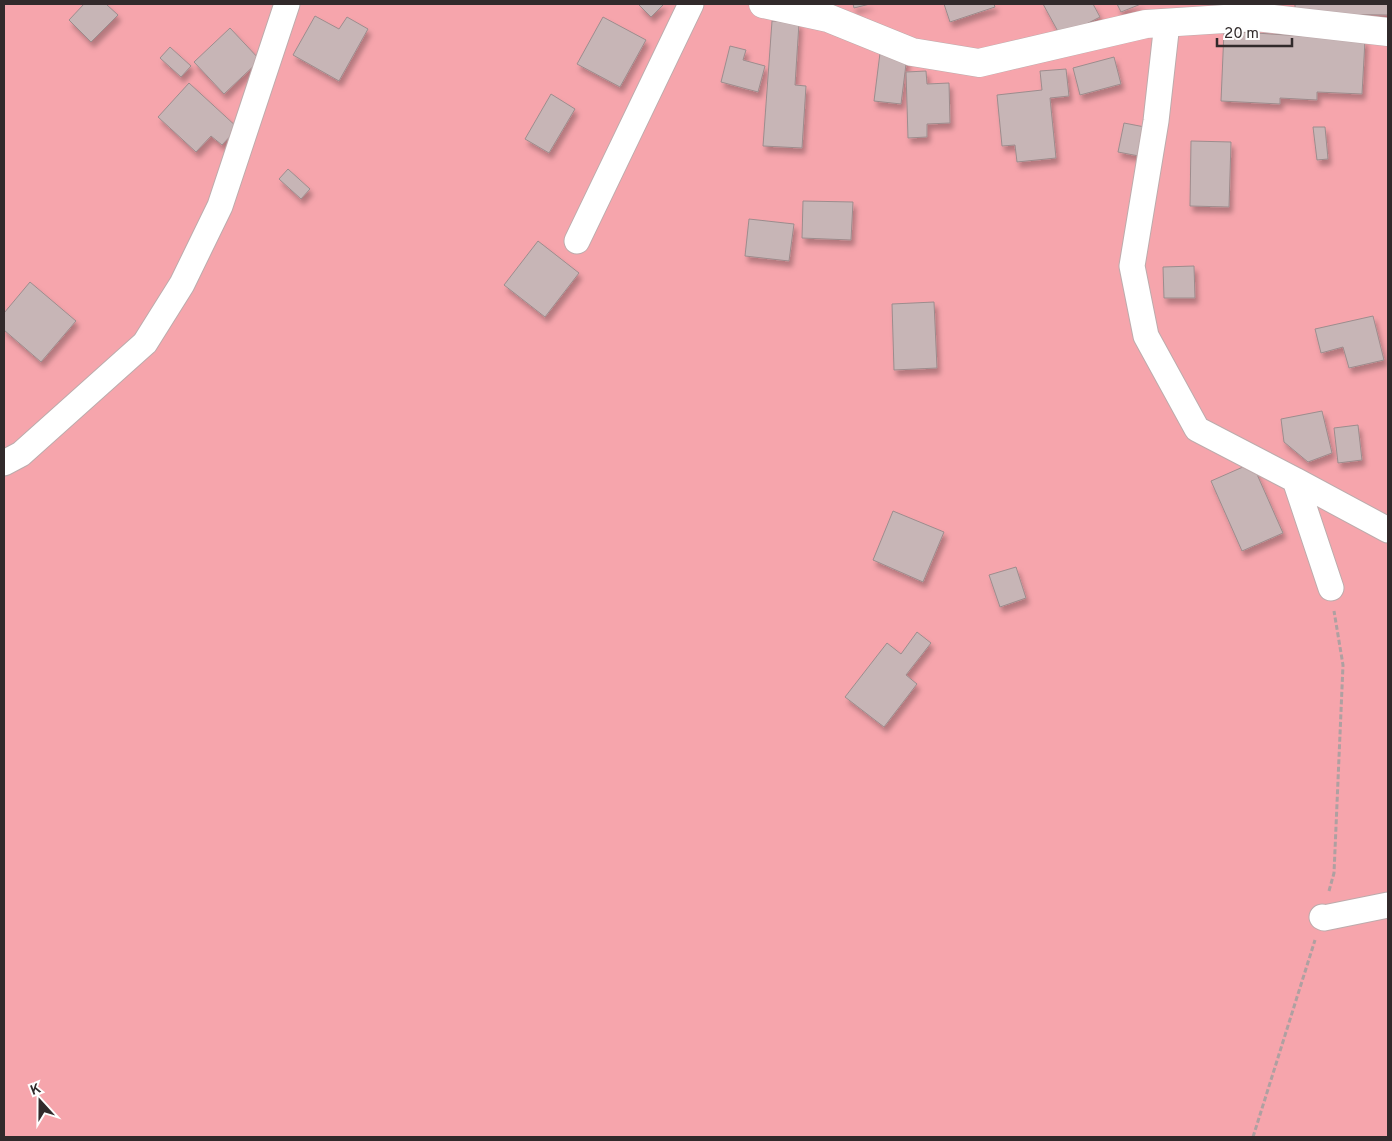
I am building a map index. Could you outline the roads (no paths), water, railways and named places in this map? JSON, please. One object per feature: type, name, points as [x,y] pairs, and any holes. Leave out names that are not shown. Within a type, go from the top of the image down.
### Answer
[{"type":"street","points":[[4,463],[21,454],[144,343],[182,284],[220,206],[287,4]]},
{"type":"street","points":[[577,241],[691,4]]},
{"type":"street","points":[[763,4],[828,18],[912,52],[979,63],[1146,24],[1167,23],[1253,10],[1388,32]]},
{"type":"street","points":[[1167,23],[1156,121],[1132,266],[1146,336],[1196,429],[1388,530]]},
{"type":"street","points":[[1295,480],[1331,588]]},
{"type":"street","points":[[1322,917],[1388,905]]}]
